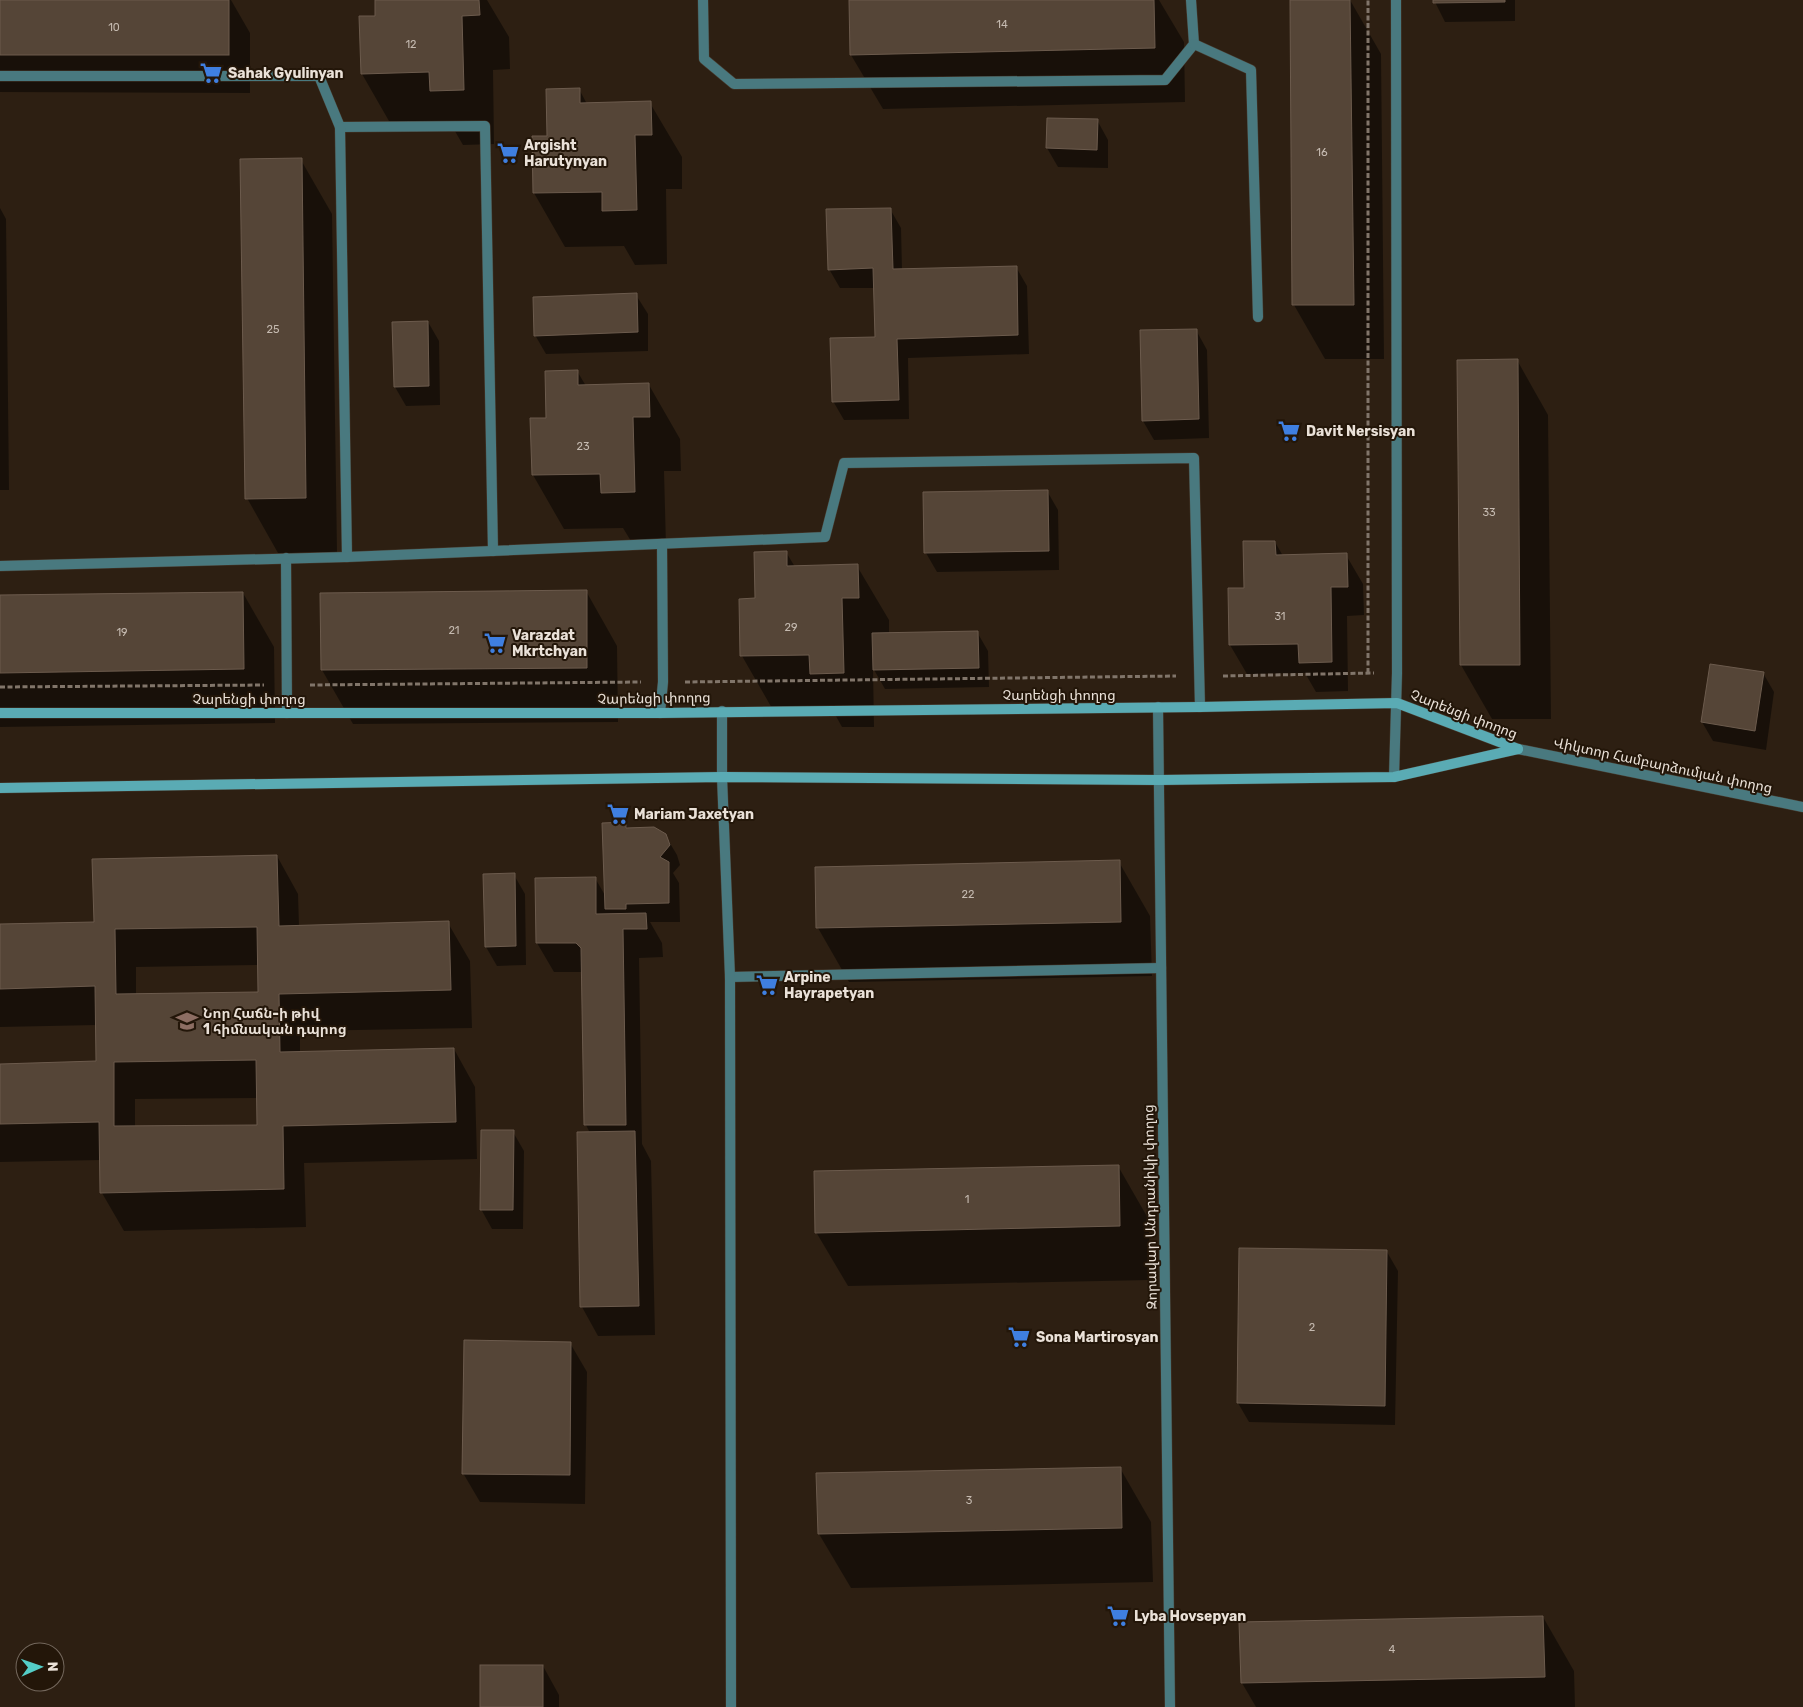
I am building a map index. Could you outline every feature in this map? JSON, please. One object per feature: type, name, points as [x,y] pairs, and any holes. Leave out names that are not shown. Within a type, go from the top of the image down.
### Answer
[{"type":"street","points":[[703,0],[704,59],[734,84],[1165,80],[1194,44],[1191,0]]},
{"type":"street","points":[[1394,777],[1397,703],[1396,0]]},
{"type":"street","points":[[1194,44],[1251,70],[1258,317]]},
{"type":"street","points":[[0,76],[320,76],[340,127],[347,557]]},
{"type":"street","points":[[340,127],[485,126],[492,551]]},
{"type":"street","points":[[0,566],[347,557],[824,536],[844,463],[1194,458],[1200,707]]},
{"type":"street","points":[[660,713],[663,682],[662,544]]},
{"type":"street","points":[[286,558],[287,713]]},
{"type":"street","name":"Չարենցի փողոց","points":[[0,713],[660,713],[1158,708],[1397,703],[1518,749]]},
{"type":"street","name":"Զորավար Անդրանիկի փողոց","points":[[1158,708],[1170,1707]]},
{"type":"street","points":[[722,711],[722,777],[730,976],[731,1707]]},
{"type":"street","name":"Չարենցի փողոց","points":[[0,788],[722,777],[1159,780],[1394,777],[1518,749]]},
{"type":"street","name":"Վիկտոր Համբարձումյան փողոց","points":[[1518,749],[1803,805]]},
{"type":"street","points":[[730,976],[1161,968]]},
{"type":"path","points":[[1368,0],[1368,673]]},
{"type":"path","points":[[0,687],[663,682],[1397,673]]},
{"type":"building","points":[[0,0],[229,0],[229,55],[0,55]]},
{"type":"building","points":[[375,0],[479,0],[480,15],[462,16],[464,90],[430,91],[429,72],[361,74],[359,16],[375,16]]},
{"type":"building","points":[[849,0],[1154,0],[1155,48],[850,55]]},
{"type":"building","points":[[1290,0],[1350,0],[1354,305],[1292,305]]},
{"type":"building","points":[[1433,0],[1505,0],[1505,2],[1433,3]]},
{"type":"building","points":[[580,88],[580,103],[651,101],[652,135],[635,135],[637,210],[602,211],[602,192],[533,193],[532,136],[547,136],[546,89]]},
{"type":"building","points":[[1047,118],[1098,119],[1097,150],[1046,148]]},
{"type":"building","points":[[302,158],[306,498],[245,499],[240,159]]},
{"type":"building","points":[[891,208],[893,269],[1017,266],[1018,335],[897,339],[899,400],[832,402],[830,338],[875,337],[873,268],[828,270],[826,209]]},
{"type":"building","points":[[637,293],[638,332],[534,336],[533,297]]},
{"type":"building","points":[[428,321],[429,386],[394,387],[392,322]]},
{"type":"building","points":[[1197,329],[1199,419],[1142,421],[1140,330]]},
{"type":"building","points":[[1518,359],[1520,665],[1460,665],[1457,360]]},
{"type":"building","points":[[578,370],[578,385],[649,383],[650,417],[633,417],[635,492],[601,493],[600,474],[532,475],[530,418],[546,418],[545,371]]},
{"type":"building","points":[[1048,490],[1049,551],[924,553],[923,492]]},
{"type":"building","points":[[1243,541],[1275,541],[1276,555],[1347,553],[1348,587],[1331,587],[1332,662],[1299,663],[1298,644],[1229,645],[1228,588],[1244,588]]},
{"type":"building","points":[[787,551],[787,566],[858,564],[859,598],[842,598],[844,673],[810,674],[809,655],[740,656],[739,599],[755,598],[754,552]]},
{"type":"building","points":[[587,590],[587,668],[321,670],[320,593]]},
{"type":"building","points":[[243,592],[244,669],[0,673],[0,595]]},
{"type":"building","points":[[978,631],[979,668],[873,670],[872,633]]},
{"type":"building","points":[[1710,664],[1764,672],[1755,731],[1701,722]]},
{"type":"building","points":[[626,822],[626,828],[654,827],[666,834],[670,845],[660,857],[669,862],[669,903],[626,904],[626,909],[605,909],[602,823]]},
{"type":"building","name":"Նոր Հաճն-ի թիվ 1 հիմնական դպրոց","points":[[277,855],[279,926],[449,921],[451,990],[279,994],[280,1052],[454,1048],[456,1122],[283,1126],[284,1189],[100,1193],[99,1122],[0,1124],[0,1064],[96,1061],[95,986],[0,989],[0,924],[94,922],[92,859]],"holes":[[[257,927],[258,992],[116,994],[115,929]],[[256,1060],[257,1125],[114,1126],[114,1062]]]},
{"type":"building","points":[[1120,860],[1121,922],[816,928],[815,867]]},
{"type":"building","points":[[515,873],[516,946],[485,947],[483,874]]},
{"type":"building","points":[[596,877],[596,914],[646,913],[647,929],[623,929],[626,1125],[584,1125],[581,948],[576,943],[536,943],[535,878]]},
{"type":"building","points":[[481,1130],[514,1130],[513,1210],[480,1210]]},
{"type":"building","points":[[635,1131],[639,1306],[580,1307],[577,1132]]},
{"type":"building","points":[[1119,1165],[1120,1226],[815,1233],[814,1171]]},
{"type":"building","points":[[1239,1248],[1387,1250],[1385,1406],[1237,1403]]},
{"type":"building","points":[[464,1340],[571,1342],[570,1475],[462,1474]]},
{"type":"building","points":[[1121,1467],[1122,1528],[818,1534],[816,1473]]},
{"type":"building","points":[[1543,1616],[1545,1677],[1241,1683],[1239,1622]]},
{"type":"building","points":[[480,1665],[543,1665],[543,1707],[480,1707]]},
{"type":"place","name":"Sahak Gyulinyan","points":[[211,73]]},
{"type":"place","name":"Argisht Harutynyan","points":[[508,153]]},
{"type":"place","name":"Davit Nersisyan","points":[[1289,431]]},
{"type":"place","name":"Varazdat Mkrtchyan","points":[[495,643]]},
{"type":"place","name":"Mariam Jaxetyan","points":[[618,814]]},
{"type":"place","name":"Arpine Hayrapetyan","points":[[767,985]]},
{"type":"place","name":"Նոր Հաճն-ի թիվ 1 հիմնական դպրոց","points":[[187,1021]]},
{"type":"place","name":"Sona Martirosyan","points":[[1019,1337]]},
{"type":"place","name":"Lyba Hovsepyan","points":[[1118,1616]]}]
